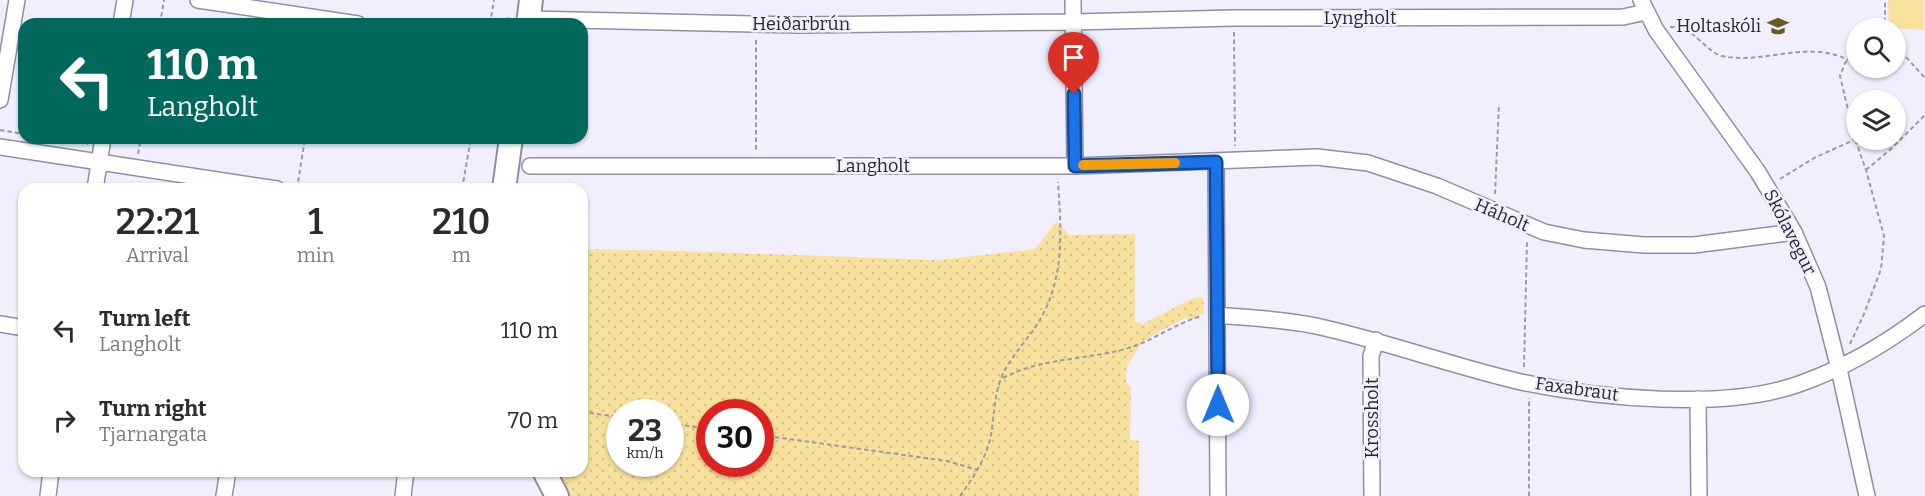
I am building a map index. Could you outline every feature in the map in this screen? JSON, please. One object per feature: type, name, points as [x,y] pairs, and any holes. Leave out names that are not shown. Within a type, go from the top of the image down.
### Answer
[{"type":"street","points":[[0,100],[17,0]]},
{"type":"street","points":[[122,18],[125,0]]},
{"type":"street","points":[[198,0],[318,18]]},
{"type":"street","points":[[1073,0],[1075,166]]},
{"type":"street","name":"Lyngholt","points":[[1073,22],[1234,18],[1623,17],[1644,6]]},
{"type":"street","name":"Skólavegur","points":[[1644,6],[1656,30],[1767,187],[1794,232],[1818,287],[1867,496]]},
{"type":"street","name":"Heiðarbrún","points":[[529,14],[756,24],[1073,22]]},
{"type":"street","points":[[96,183],[102,144]]},
{"type":"street","points":[[505,183],[510,144]]},
{"type":"street","points":[[0,147],[237,183]]},
{"type":"street","name":"Háholt","points":[[1216,162],[1317,157],[1368,162],[1437,186],[1544,232],[1584,240],[1694,245],[1794,232]]},
{"type":"street","points":[[1216,162],[1218,496]]},
{"type":"street","name":"Langholt","points":[[530,166],[1075,166],[1216,162]]},
{"type":"street","name":"Faxabraut","points":[[1217,315],[1313,326],[1376,340],[1527,382],[1572,391],[1698,399],[1759,394],[1797,385],[1856,361],[1925,314]]},
{"type":"street","points":[[0,324],[18,327]]},
{"type":"street","name":"Krossholt","points":[[1372,496],[1371,356],[1376,340]]},
{"type":"street","points":[[1698,399],[1699,496]]},
{"type":"street","points":[[48,496],[50,477]]},
{"type":"street","points":[[224,496],[227,477]]},
{"type":"street","points":[[402,496],[405,477]]},
{"type":"street","points":[[547,477],[557,496]]},
{"type":"path","points":[[161,18],[164,0]]},
{"type":"path","points":[[491,18],[494,0]]},
{"type":"path","points":[[1885,0],[1885,18]]},
{"type":"path","points":[[1234,18],[1236,161]]},
{"type":"path","points":[[756,24],[756,166]]},
{"type":"path","points":[[1656,30],[1680,27],[1721,56],[1760,57],[1804,51],[1846,59]]},
{"type":"path","points":[[1906,57],[1925,78]]},
{"type":"path","points":[[1846,64],[1840,76],[1846,101]]},
{"type":"path","points":[[1495,212],[1498,104]]},
{"type":"path","points":[[1866,170],[1892,148],[1925,114]]},
{"type":"path","points":[[0,130],[18,133]]},
{"type":"path","points":[[1767,187],[1814,158],[1846,143]]},
{"type":"path","points":[[298,183],[304,144]]},
{"type":"path","points":[[463,183],[470,144]]},
{"type":"path","points":[[1839,369],[1864,315],[1881,269],[1884,236],[1859,150]]},
{"type":"path","points":[[960,496],[978,470],[991,437],[994,404],[1001,379],[1016,350],[1042,316],[1057,277],[1062,236],[1057,166]]},
{"type":"path","points":[[1528,226],[1529,496]]},
{"type":"path","points":[[1001,379],[1016,371],[1057,361],[1126,349],[1199,317],[1217,315]]},
{"type":"path","points":[[588,413],[606,415]]},
{"type":"path","points":[[774,437],[947,461],[978,470]]},
{"type":"shaded area","points":[[1888,0],[1924,0],[1924,30],[1906,29],[1906,18],[1889,18]]},
{"type":"shaded area","points":[[1057,221],[1069,235],[1135,234],[1135,322],[1143,324],[1191,299],[1203,297],[1204,313],[1193,319],[1185,318],[1148,338],[1140,345],[1127,367],[1126,382],[1131,388],[1130,440],[1139,441],[1139,496],[567,496],[557,477],[588,477],[588,249],[938,260],[1035,249]]},
{"type":"slow traffic","points":[[1083,165],[1175,163]]},
{"type":"place","name":"Holtaskóli","points":[[1778,26]]},
{"type":"route","points":[[1074,94],[1075,166],[1216,162],[1218,405]]}]
